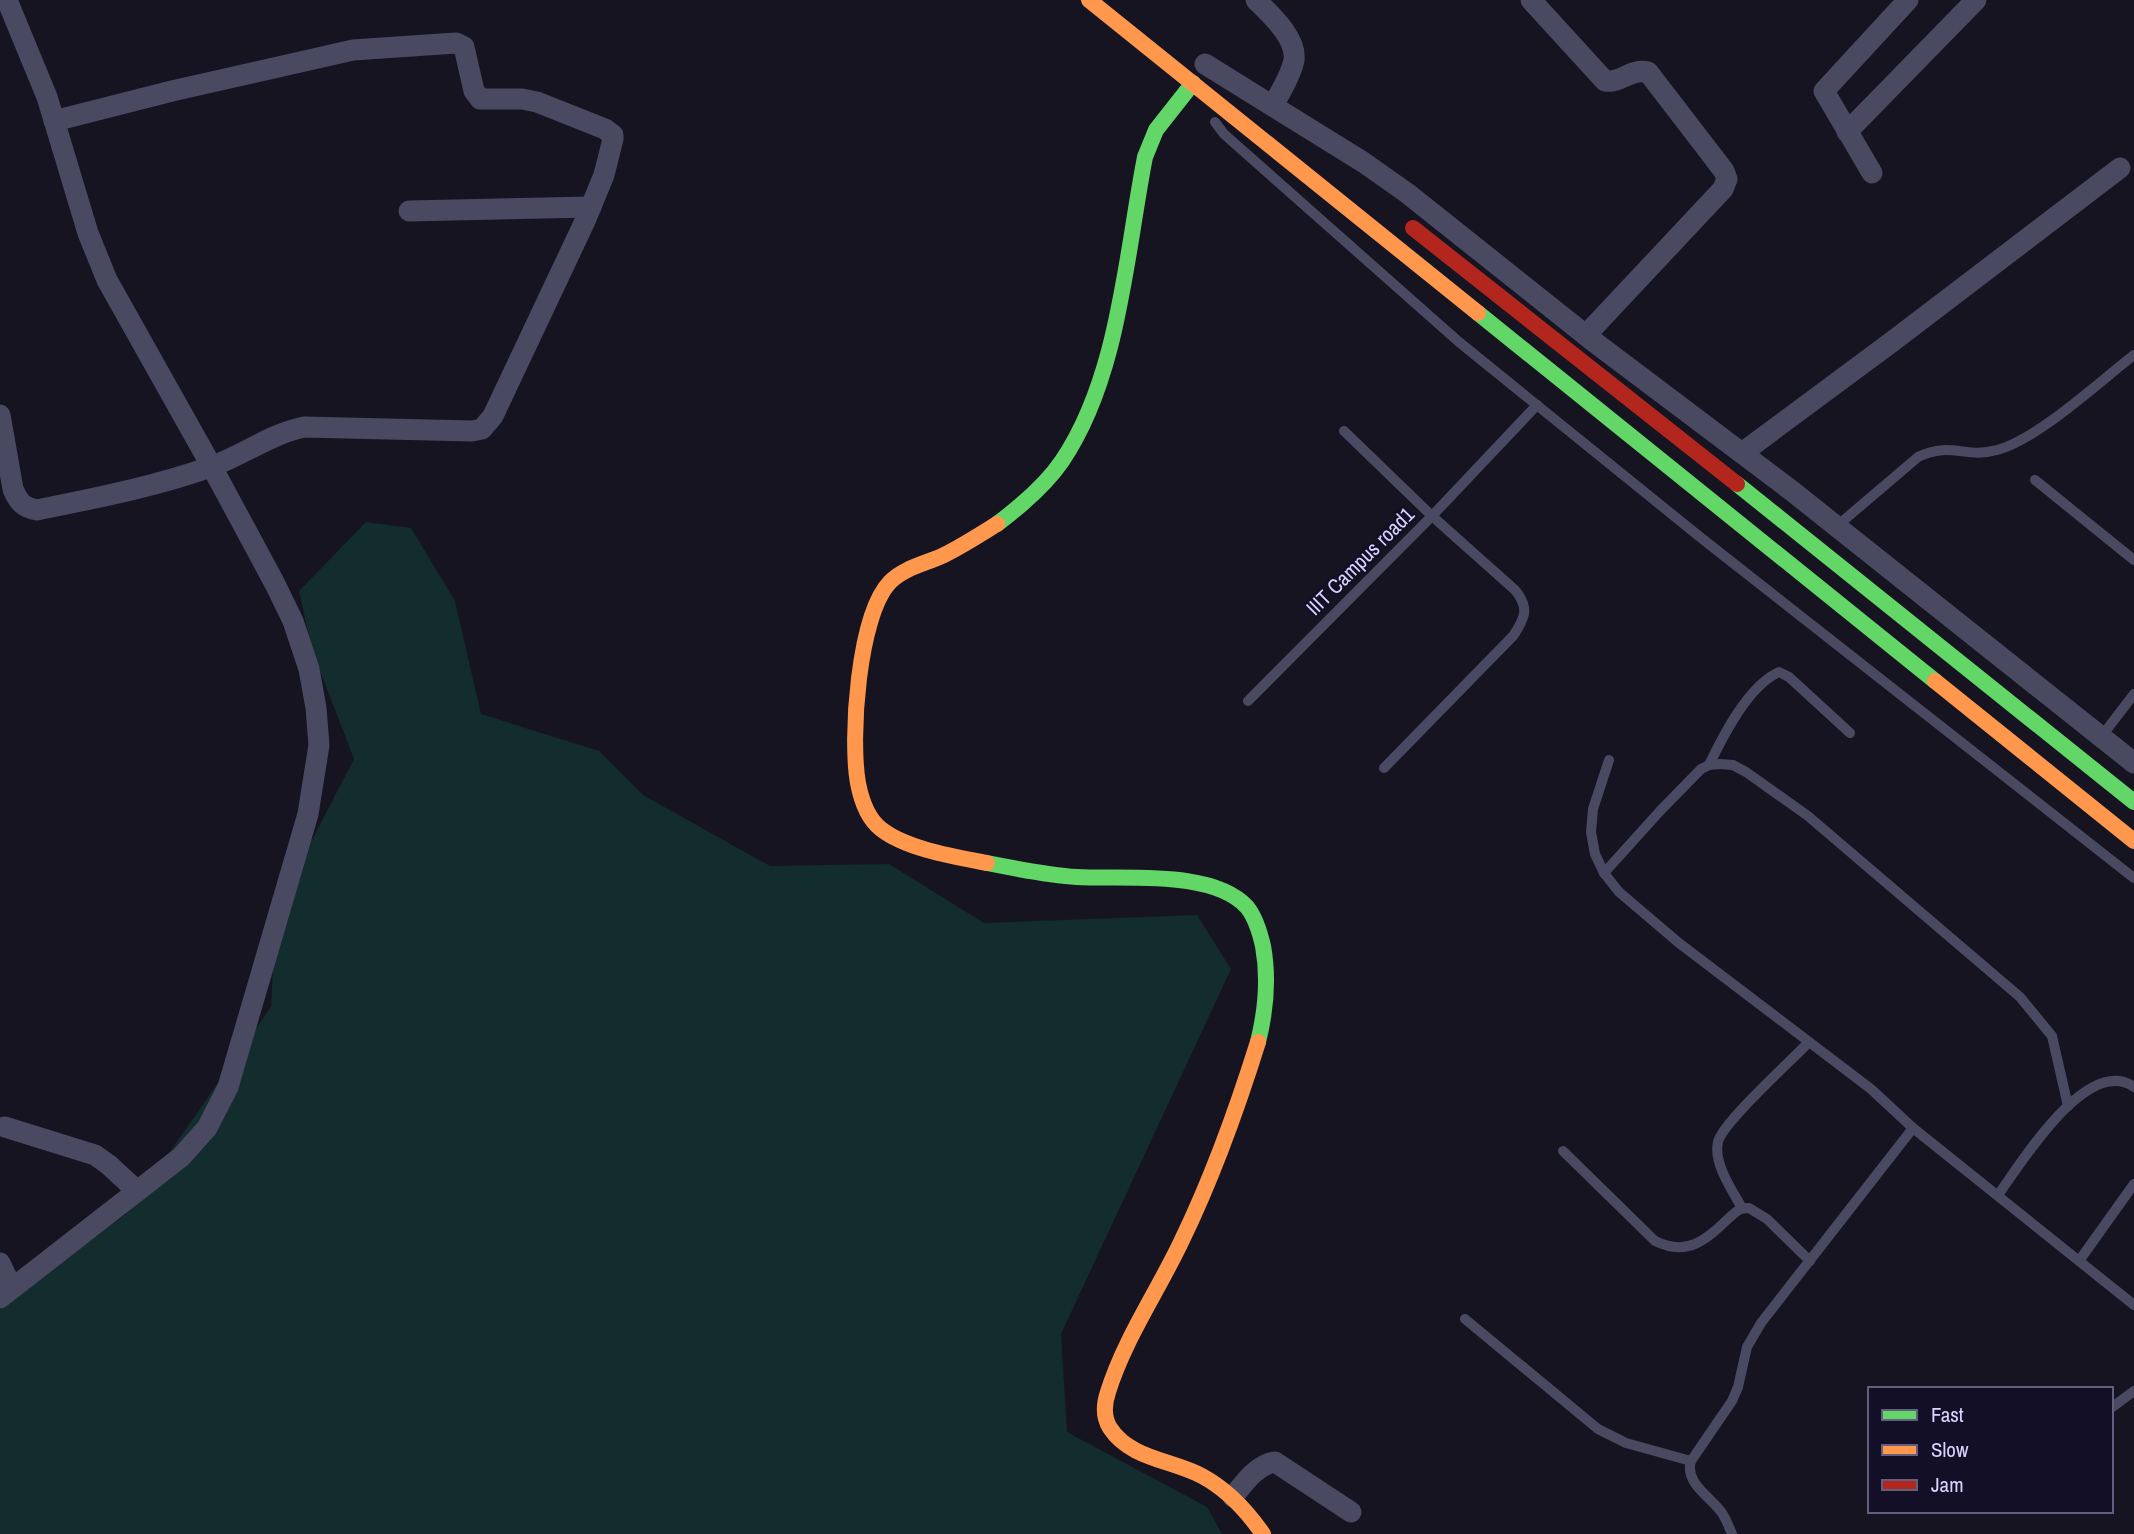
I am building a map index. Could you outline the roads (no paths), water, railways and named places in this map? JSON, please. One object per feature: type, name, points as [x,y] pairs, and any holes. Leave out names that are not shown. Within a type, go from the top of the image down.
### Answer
[{"type":"main road","points":[[1089,0],[2134,841]]},
{"type":"main road","points":[[1200,60],[1312,150]]},
{"type":"main road","points":[[1196,86],[1156,131],[1145,158],[1111,332],[1086,417],[1057,469],[1030,496],[970,540],[934,559],[901,571],[892,578],[872,611],[864,643],[855,765],[864,805],[870,816],[882,830],[904,842],[969,859],[1052,875],[1153,877],[1192,884],[1237,899],[1251,913],[1260,935],[1268,988],[1259,1035],[1224,1143],[1182,1240],[1113,1379],[1104,1405],[1104,1417],[1109,1428],[1136,1450],[1185,1467],[1233,1497],[1263,1534]]},
{"type":"main road","points":[[1399,218],[1675,434],[2134,802]]},
{"type":"street","points":[[0,1263],[6,1293],[181,1157],[207,1128],[228,1087],[308,814],[319,746],[309,669],[293,621],[98,259],[47,97],[7,0]]},
{"type":"street","points":[[1256,0],[1286,35],[1294,50],[1294,61],[1273,106]]},
{"type":"street","points":[[1531,0],[1605,81],[1612,82],[1639,70],[1648,72],[1724,171],[1727,179],[1723,189],[1586,335]]},
{"type":"street","points":[[1872,173],[1824,91],[1908,0]]},
{"type":"street","points":[[1847,132],[1976,0]]},
{"type":"street","points":[[0,415],[6,496],[24,507],[37,510],[120,493],[212,467],[293,429],[482,429],[493,416],[591,207],[613,145],[612,135],[605,129],[537,102],[522,99],[480,99],[474,91],[464,47],[456,43],[353,50],[54,121]]},
{"type":"street","points":[[1200,60],[1363,162],[1407,193],[1586,335],[1836,526],[2134,763]]},
{"type":"street","points":[[1742,453],[2120,167]]},
{"type":"street","points":[[409,211],[591,207]]},
{"type":"street","points":[[5,1127],[95,1155],[137,1191]]},
{"type":"street","points":[[1233,1497],[1256,1471],[1275,1462],[1352,1512]]},
{"type":"lane","points":[[1196,86],[1212,118],[1224,134],[1459,342],[1700,537],[2134,878]]},
{"type":"lane","points":[[1836,526],[1918,457],[1933,450],[1949,449],[1981,454],[2016,443],[2045,424],[2134,355]]},
{"type":"lane","points":[[1344,431],[1432,516],[1537,405]]},
{"type":"lane","points":[[2035,480],[2134,560]]},
{"type":"lane","name":"IIIT Campus road1","points":[[1248,701],[1432,516],[1515,590],[1525,607],[1524,619],[1513,636],[1384,768]]},
{"type":"lane","points":[[1604,873],[1685,784],[1709,765],[1737,715],[1764,681],[1779,672],[1789,677],[1850,733]]},
{"type":"lane","points":[[2101,737],[2134,694]]},
{"type":"lane","points":[[1609,760],[1593,809],[1591,832],[1595,854],[1604,873],[1619,892],[1679,943],[1871,1089],[1913,1128],[2134,1306]]},
{"type":"lane","points":[[1709,765],[1733,765],[1808,816],[2020,997],[2042,1020],[2052,1036],[2068,1106]]},
{"type":"lane","points":[[1742,1208],[1718,1156],[1718,1142],[1730,1122],[1809,1042]]},
{"type":"lane","points":[[1998,1195],[2050,1125],[2068,1106],[2085,1092],[2104,1083],[2132,1083]]},
{"type":"lane","points":[[1731,1534],[1723,1514],[1692,1480],[1688,1469],[1691,1461],[1732,1401],[1747,1347],[1754,1334],[1913,1128]]},
{"type":"lane","points":[[1563,1151],[1655,1241],[1667,1247],[1683,1248],[1695,1245],[1742,1208],[1756,1210],[1810,1261]]},
{"type":"lane","points":[[2079,1261],[2134,1184]]},
{"type":"lane","points":[[1465,1318],[1598,1429],[1626,1443],[1691,1461]]},
{"type":"lane","points":[[2113,1407],[2134,1391]]}]
